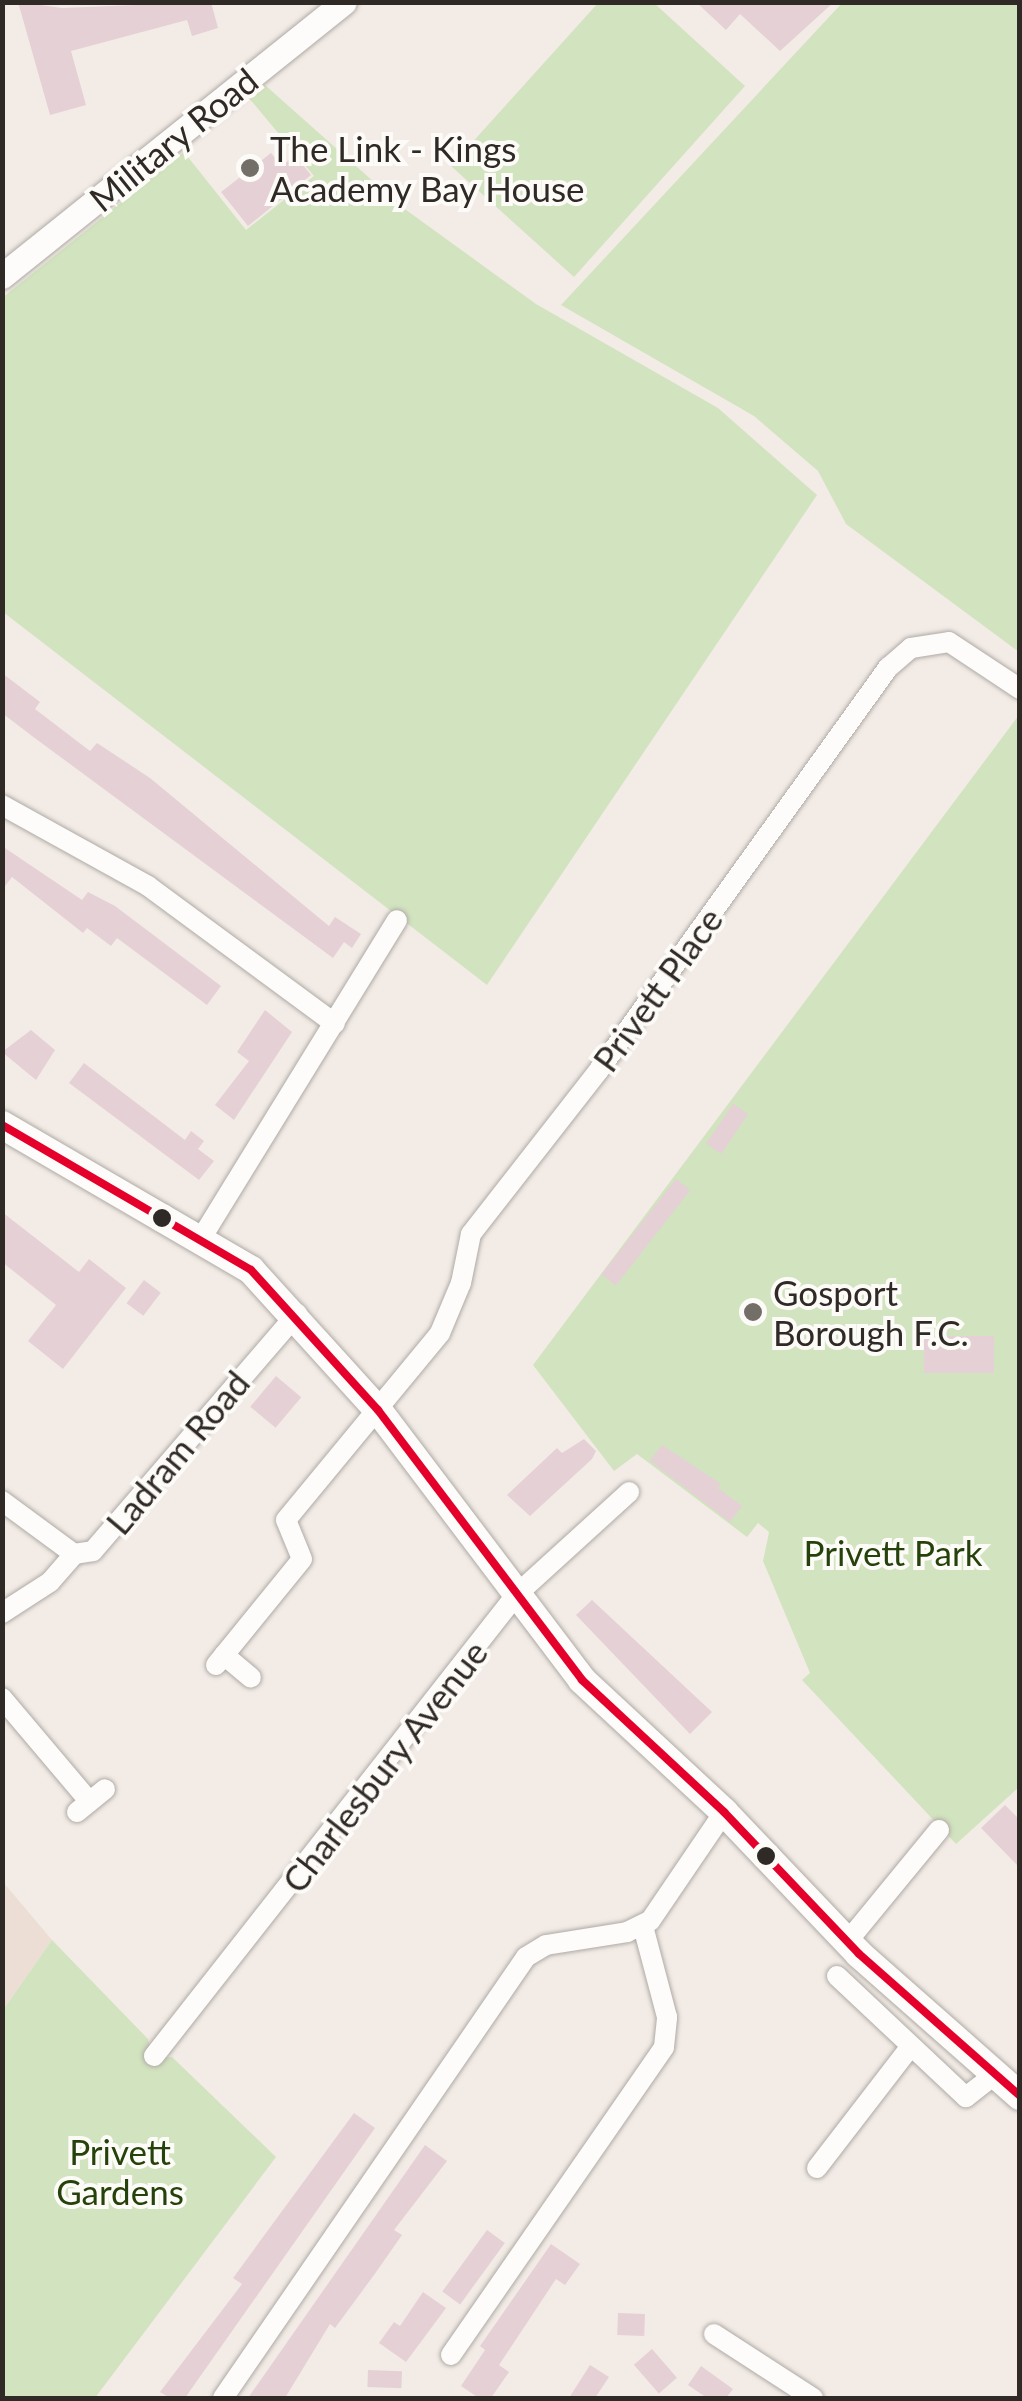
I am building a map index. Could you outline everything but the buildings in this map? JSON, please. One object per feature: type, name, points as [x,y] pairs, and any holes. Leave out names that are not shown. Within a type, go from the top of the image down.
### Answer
[{"type":"main road","points":[[2,1125],[202,1237],[252,1270],[297,1314],[378,1410],[582,1680],[724,1812],[847,1942],[1020,2096]]},
{"type":"street","name":"Military Road","points":[[2,276],[344,2]]},
{"type":"street","name":"Privett Place","points":[[378,1410],[444,1327],[471,1234],[599,1070],[889,666],[910,648],[942,641],[988,664],[1020,689]]},
{"type":"street","points":[[2,806],[148,886],[334,1024]]},
{"type":"street","points":[[202,1237],[397,920]]},
{"type":"street","name":"Ladram Road","points":[[2,1613],[50,1582],[74,1554],[93,1551],[142,1499],[297,1314]]},
{"type":"street","points":[[251,1678],[220,1660],[302,1559],[286,1520],[378,1410]]},
{"type":"street","name":"Charlesbury Avenue","points":[[154,2056],[516,1595],[629,1492]]},
{"type":"street","points":[[2,1501],[74,1554]]},
{"type":"street","points":[[2,1698],[90,1801]]},
{"type":"street","points":[[222,2398],[526,1957],[552,1944],[643,1926],[724,1812]]},
{"type":"street","points":[[847,1942],[939,1830]]},
{"type":"street","points":[[452,2355],[664,2047],[667,2017],[643,1926]]},
{"type":"street","points":[[837,1976],[969,2098],[994,2075]]},
{"type":"street","points":[[815,2167],[911,2046]]},
{"type":"street","points":[[714,2334],[813,2398]]},
{"type":"shaded area","points":[[3,1882],[52,1940],[3,2010]]},
{"type":"green space","points":[[843,2],[1019,3],[1019,652],[846,524],[818,471],[754,416],[561,305]]},
{"type":"green space","points":[[598,3],[654,3],[745,86],[574,277],[451,166]]},
{"type":"green space","points":[[265,85],[402,207],[536,304],[718,408],[817,495],[487,985],[3,612],[2,298],[184,152],[246,230],[314,176],[249,98]]},
{"type":"green space","name":"Privett Park","points":[[1019,715],[1019,1787],[956,1844],[802,1680],[810,1673],[763,1561],[769,1532],[758,1523],[747,1537],[637,1454],[614,1471],[533,1365]]},
{"type":"green space","name":"Privett Gardens","points":[[52,1940],[148,2039],[152,2058],[172,2057],[276,2157],[95,2398],[3,2398],[3,2010]]},
{"type":"transit line","points":[[2,1125],[251,1270],[378,1410],[582,1680],[724,1812],[859,1954],[1020,2096]]},
{"type":"place","name":"The Link - Kings Academy Bay House","points":[[250,168]]},
{"type":"place","name":"Gosport Borough F.C.","points":[[753,1312]]}]
